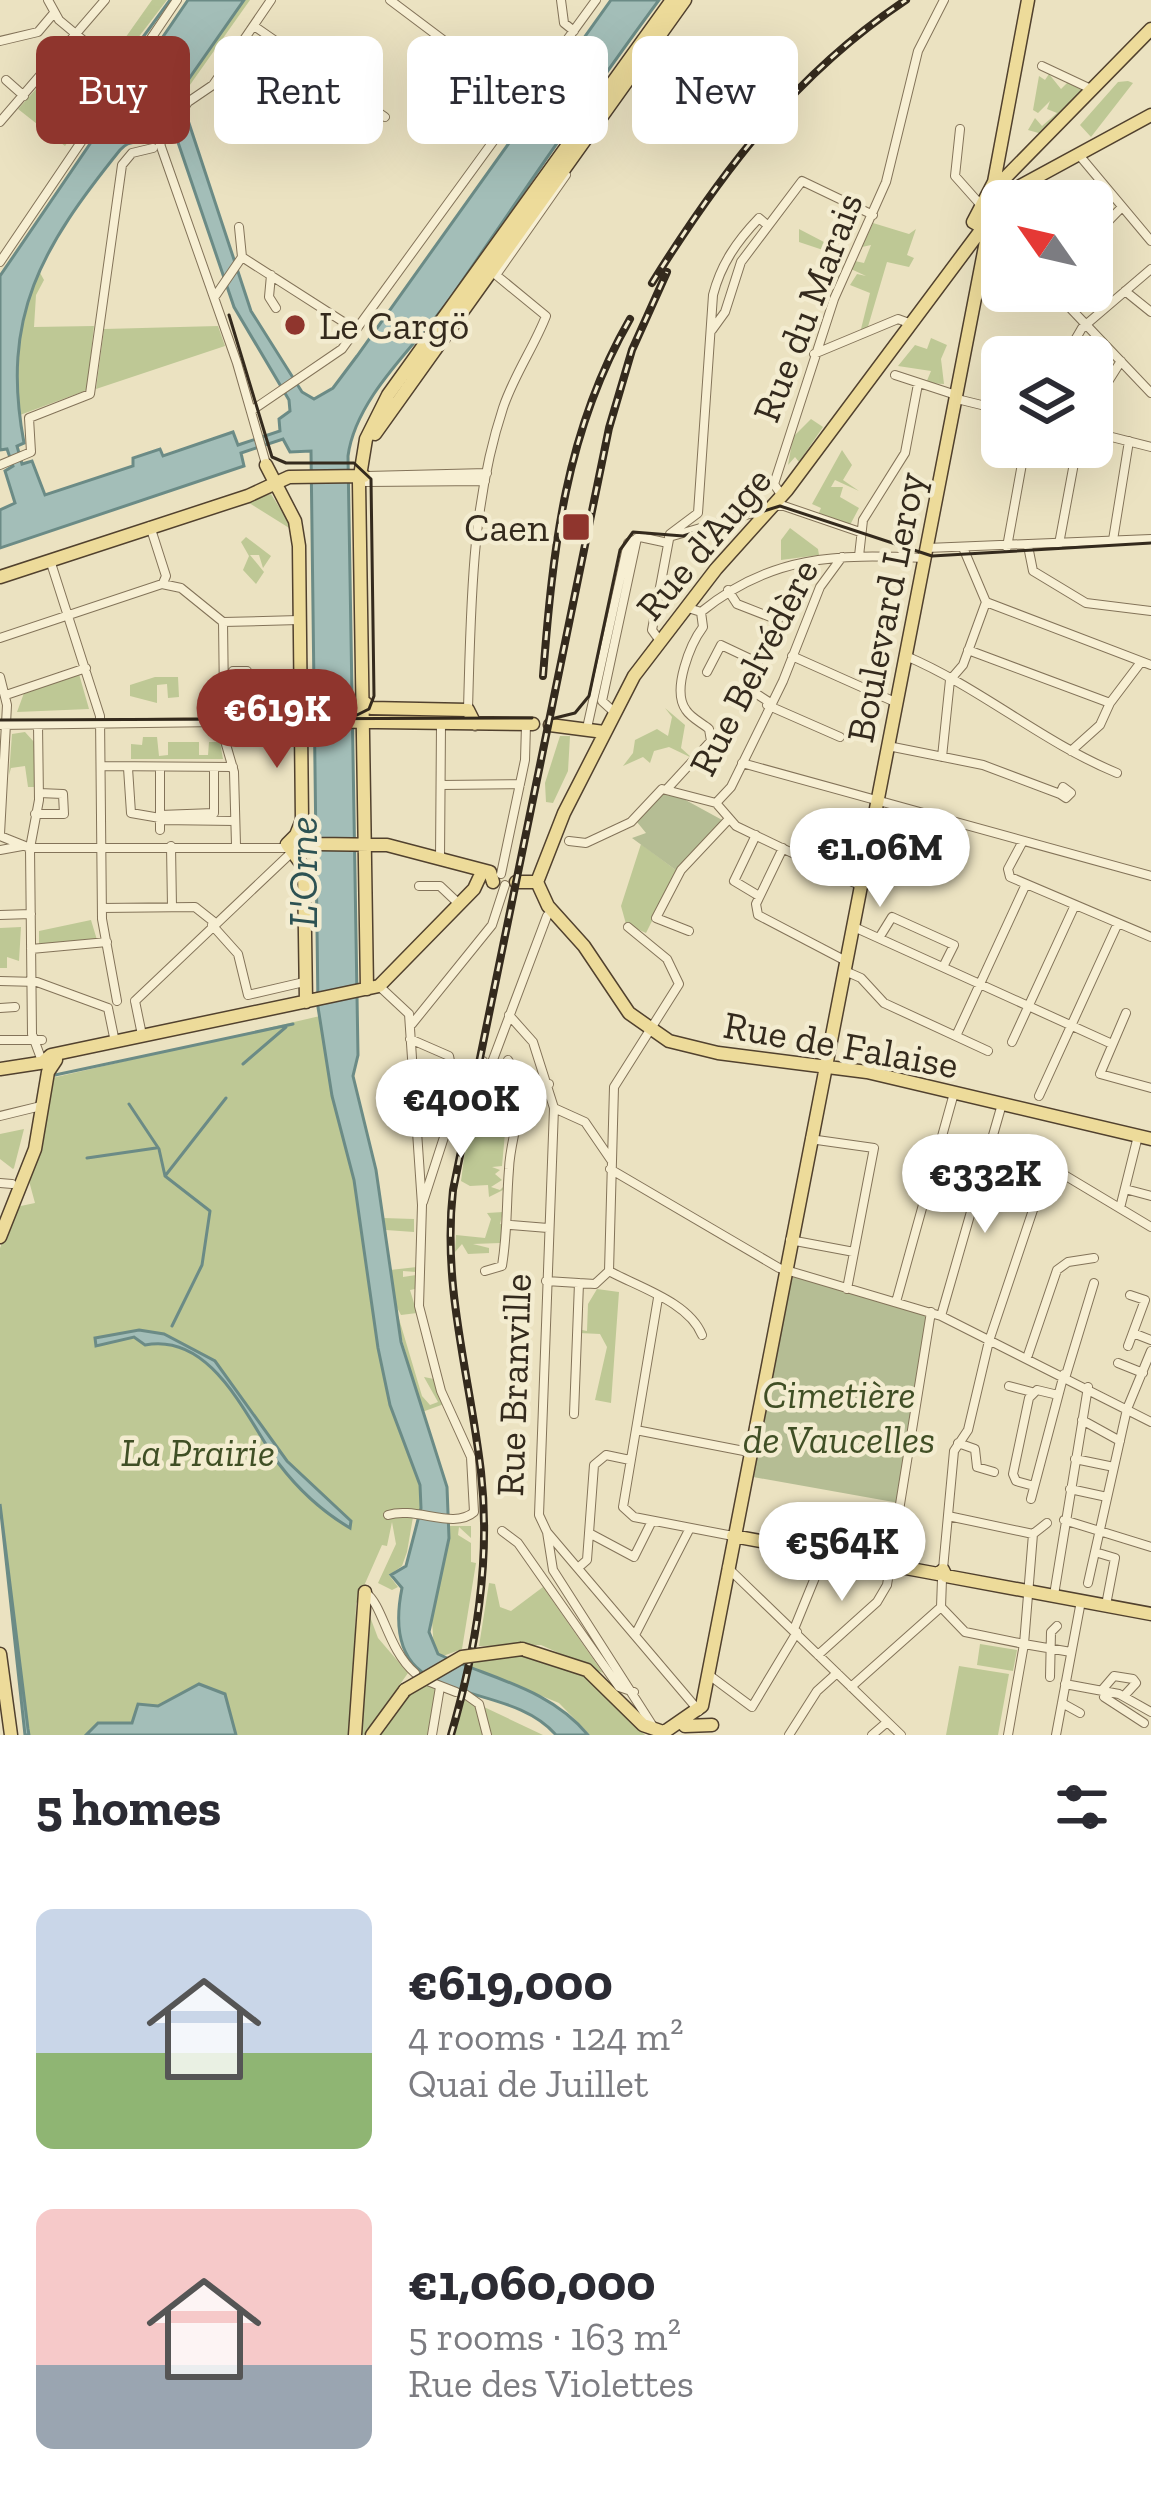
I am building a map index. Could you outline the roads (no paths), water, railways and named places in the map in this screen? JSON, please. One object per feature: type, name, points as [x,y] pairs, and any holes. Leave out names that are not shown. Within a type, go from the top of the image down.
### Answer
[{"type":"main road","points":[[0,1238],[41,1112],[50,1055],[143,1038],[306,996],[367,989],[359,843],[357,721],[363,701],[358,479],[379,409],[672,0]]},
{"type":"main road","points":[[358,479],[391,409],[685,0]]},
{"type":"main road","points":[[1003,180],[1000,157],[1028,0]]},
{"type":"main road","points":[[1010,180],[1151,29]]},
{"type":"main road","points":[[1020,180],[1079,155],[1151,115]]},
{"type":"main road","points":[[979,203],[981,208]]},
{"type":"main road","name":"Rue d'Auge","points":[[367,989],[398,970],[460,905],[507,883],[563,837],[604,732],[660,641],[777,501],[952,264],[981,237]]},
{"type":"main road","name":"Boulevard Leroy","points":[[696,1713],[981,273]]},
{"type":"main road","points":[[266,465],[299,538],[308,721],[299,846],[304,868],[306,996]]},
{"type":"main road","points":[[0,577],[274,484],[358,479]]},
{"type":"main road","points":[[363,701],[371,708],[604,732]]},
{"type":"main road","points":[[308,721],[473,720]]},
{"type":"main road","points":[[299,846],[359,843],[440,859],[507,883]]},
{"type":"main road","name":"Rue de Falaise","points":[[507,883],[570,931]]},
{"type":"main road","name":"Rue de Falaise","points":[[507,883],[570,931],[625,1008],[647,1028],[705,1051],[825,1064],[1002,1104],[1035,1104],[1145,1138]]},
{"type":"main road","points":[[0,1069],[49,1061]]},
{"type":"main road","points":[[819,1094],[831,1075],[867,1072]]},
{"type":"main road","points":[[733,1536],[1029,1591],[1085,1594],[1106,1605],[1151,1614]]},
{"type":"main road","points":[[355,1735],[364,1592]]},
{"type":"main road","points":[[372,1735],[405,1690],[462,1657],[522,1649],[587,1670],[658,1732],[696,1713],[716,1730]]},
{"type":"main road","points":[[0,1654],[8,1735]]},
{"type":"main road","points":[[0,1697],[8,1735]]},
{"type":"street","points":[[48,0],[77,36],[105,0]]},
{"type":"street","points":[[152,36],[177,0]]},
{"type":"street","points":[[0,465],[29,454],[27,419],[90,394],[121,172],[127,157],[159,148],[183,109],[213,85],[272,0]]},
{"type":"street","points":[[390,0],[438,36]]},
{"type":"street","points":[[561,0],[564,23],[574,31]]},
{"type":"street","points":[[570,36],[596,0]]},
{"type":"street","name":"Rue du Marais","points":[[777,501],[774,486],[813,350],[874,215],[901,130],[918,51],[944,0]]},
{"type":"street","points":[[0,41],[38,32],[54,13]]},
{"type":"street","points":[[254,26],[385,117]]},
{"type":"street","points":[[1042,66],[1093,89]]},
{"type":"street","points":[[6,80],[24,95]]},
{"type":"street","points":[[0,122],[36,82]]},
{"type":"street","points":[[960,129],[955,172],[963,190],[979,203]]},
{"type":"street","points":[[0,262],[78,144]]},
{"type":"street","points":[[251,411],[335,356],[492,144]]},
{"type":"street","points":[[159,148],[215,296],[266,465]]},
{"type":"street","points":[[1079,155],[1151,241]]},
{"type":"street","points":[[473,720],[471,587],[486,477],[508,395],[546,316],[496,274],[566,175]]},
{"type":"street","points":[[711,331],[725,313],[741,262],[802,181],[874,215]]},
{"type":"street","points":[[1113,216],[1122,207]]},
{"type":"street","points":[[660,641],[652,630],[669,540],[697,518],[712,295],[722,267],[759,218],[766,224]]},
{"type":"street","points":[[215,296],[240,262],[239,227]]},
{"type":"street","points":[[240,262],[271,273],[356,331]]},
{"type":"street","points":[[1078,336],[1086,324],[1151,269]]},
{"type":"street","points":[[271,273],[268,297],[276,308]]},
{"type":"street","points":[[1125,291],[1151,312]]},
{"type":"street","points":[[1074,312],[1151,393]]},
{"type":"street","points":[[813,350],[898,320],[909,323]]},
{"type":"street","points":[[1113,374],[1121,361]]},
{"type":"street","points":[[895,375],[981,404]]},
{"type":"street","points":[[859,556],[860,532],[869,508],[905,453],[918,384]]},
{"type":"street","points":[[1113,437],[1151,447]]},
{"type":"street","points":[[1113,540],[1129,441]]},
{"type":"street","points":[[1006,547],[1021,468]]},
{"type":"street","points":[[1059,544],[1073,468]]},
{"type":"street","points":[[358,479],[486,477]]},
{"type":"street","points":[[633,539],[669,540],[777,501],[860,532]]},
{"type":"street","points":[[150,526],[166,576],[162,584]]},
{"type":"street","points":[[701,612],[728,590],[775,566],[842,557],[1151,538]]},
{"type":"street","points":[[614,712],[603,698],[633,539]]},
{"type":"street","points":[[587,728],[633,539]]},
{"type":"street","points":[[1028,546],[1033,571],[1086,603],[1151,610]]},
{"type":"street","points":[[942,757],[952,676],[968,650],[986,602],[964,550]]},
{"type":"street","name":"Rue Belvédère","points":[[716,803],[742,763],[817,597],[842,557]]},
{"type":"street","points":[[50,560],[99,710],[102,908],[123,999],[143,1038]]},
{"type":"street","points":[[0,638],[162,584],[181,588],[223,622],[300,620]]},
{"type":"street","points":[[728,590],[737,604],[778,621]]},
{"type":"street","points":[[986,602],[1146,663],[1110,703],[1100,725],[1071,751]]},
{"type":"street","points":[[685,607],[701,612]]},
{"type":"street","points":[[784,610],[746,688],[768,704],[840,737]]},
{"type":"street","points":[[563,837],[586,843],[631,822],[711,741],[709,729],[688,712],[682,699],[687,651],[703,626],[701,612]]},
{"type":"street","points":[[223,622],[228,672],[224,722],[233,767],[236,845]]},
{"type":"street","points":[[707,672],[722,645],[758,662]]},
{"type":"street","points":[[968,650],[1110,703]]},
{"type":"street","points":[[792,656],[897,702]]},
{"type":"street","points":[[906,656],[952,676],[1071,751],[1117,773]]},
{"type":"street","points":[[7,695],[86,668]]},
{"type":"street","points":[[228,672],[247,671]]},
{"type":"street","points":[[0,676],[7,695],[0,835],[26,846]]},
{"type":"street","points":[[3,725],[308,721]]},
{"type":"street","points":[[440,859],[441,723]]},
{"type":"street","points":[[38,724],[39,793],[26,846],[37,1040],[49,1061]]},
{"type":"street","points":[[410,1019],[422,1015],[492,925],[507,883],[520,784],[539,725]]},
{"type":"street","points":[[888,746],[983,765],[1060,794]]},
{"type":"street","points":[[742,763],[1151,876]]},
{"type":"street","points":[[101,766],[233,767]]},
{"type":"street","points":[[214,767],[214,817]]},
{"type":"street","points":[[128,768],[131,813],[160,828],[171,846],[172,907]]},
{"type":"street","points":[[160,768],[160,828]]},
{"type":"street","points":[[441,785],[520,784]]},
{"type":"street","points":[[667,789],[716,803],[728,820],[755,836],[861,886]]},
{"type":"street","points":[[35,814],[64,814],[63,794],[39,793]]},
{"type":"street","points":[[0,850],[101,847],[214,817],[235,821]]},
{"type":"street","points":[[688,931],[656,918],[680,870],[728,820]]},
{"type":"street","points":[[755,836],[734,881],[759,896]]},
{"type":"street","points":[[1023,841],[1007,871],[1026,884],[1151,937]]},
{"type":"street","points":[[171,846],[299,846]]},
{"type":"street","points":[[0,981],[32,981],[107,1008],[213,924],[299,846]]},
{"type":"street","points":[[782,848],[755,908],[760,918],[845,966],[884,1003],[988,1051]]},
{"type":"street","points":[[956,1036],[1026,884]]},
{"type":"street","points":[[419,886],[440,886],[460,905]]},
{"type":"street","points":[[1012,1042],[1075,905]]},
{"type":"street","points":[[102,908],[195,907],[238,953],[248,995],[306,996]]},
{"type":"street","points":[[0,915],[31,914]]},
{"type":"street","points":[[547,916],[487,1064],[484,1087],[521,1090],[549,1084]]},
{"type":"street","points":[[879,938],[892,916],[954,945],[943,967]]},
{"type":"street","points":[[1035,1104],[1119,923]]},
{"type":"street","points":[[853,926],[1112,1044]]},
{"type":"street","points":[[546,1281],[600,1282],[609,1271],[614,1087],[679,980],[646,937],[628,927]]},
{"type":"street","points":[[32,949],[107,942]]},
{"type":"street","points":[[367,989],[410,1019]]},
{"type":"street","points":[[0,1008],[15,1007]]},
{"type":"street","points":[[107,1008],[116,1044]]},
{"type":"street","points":[[1126,1013],[1101,1076],[1151,1088]]},
{"type":"street","name":"Rue Branville","points":[[509,1015],[533,1042],[554,1108],[537,1496],[547,1532],[636,1634],[696,1713]]},
{"type":"street","points":[[388,1515],[419,1511],[450,1519],[472,1516],[471,1457],[431,1375],[419,1306],[423,1190],[410,1019]]},
{"type":"street","points":[[410,1039],[446,1053],[457,1097],[423,1190]]},
{"type":"street","points":[[0,1040],[37,1040]]},
{"type":"street","points":[[485,1271],[502,1266],[511,1225],[509,1164],[521,1090],[508,1060]]},
{"type":"street","points":[[896,1302],[954,1093]]},
{"type":"street","points":[[818,1655],[881,1598],[892,1566],[936,1314],[1002,1104]]},
{"type":"street","points":[[554,1108],[585,1122],[610,1164],[784,1270],[936,1314],[991,1336],[1151,1422]]},
{"type":"street","points":[[0,1116],[41,1112]]},
{"type":"street","points":[[1120,1208],[1145,1138]]},
{"type":"street","points":[[810,1139],[874,1148],[847,1288]]},
{"type":"street","points":[[990,1144],[1060,1173],[1151,1227]]},
{"type":"street","points":[[993,1187],[1004,1150]]},
{"type":"street","points":[[851,1687],[940,1607],[958,1443],[968,1430],[991,1336],[1035,1204],[979,1181]]},
{"type":"street","points":[[1125,1190],[1151,1196]]},
{"type":"street","points":[[511,1225],[548,1228]]},
{"type":"street","points":[[790,1240],[854,1252]]},
{"type":"street","points":[[1028,1355],[1057,1270],[1068,1262],[1094,1258]]},
{"type":"street","points":[[609,1271],[696,1323],[702,1335]]},
{"type":"street","points":[[574,1414],[579,1283]]},
{"type":"street","points":[[1031,1499],[1094,1283]]},
{"type":"street","points":[[1128,1346],[1145,1300],[1130,1295]]},
{"type":"street","points":[[658,1298],[622,1507],[630,1516],[733,1536]]},
{"type":"street","points":[[1133,1333],[1151,1340]]},
{"type":"street","points":[[1056,1735],[1127,1409],[1151,1351]]},
{"type":"street","points":[[1118,1363],[1143,1373]]},
{"type":"street","points":[[1010,1386],[1058,1395]]},
{"type":"street","points":[[1054,1595],[1088,1387]]},
{"type":"street","points":[[1033,1393],[1013,1474],[1016,1481],[1034,1486]]},
{"type":"street","points":[[1082,1420],[1120,1442]]},
{"type":"street","points":[[641,1431],[749,1452]]},
{"type":"street","points":[[958,1443],[975,1449],[977,1467],[994,1472]]},
{"type":"street","points":[[579,1568],[586,1560],[590,1533],[594,1466],[606,1455],[630,1460]]},
{"type":"street","points":[[1076,1459],[1114,1467]]},
{"type":"street","points":[[1070,1489],[1107,1497]]},
{"type":"street","points":[[795,1548],[803,1514],[830,1515],[853,1523],[846,1557]]},
{"type":"street","points":[[947,1516],[1033,1534]]},
{"type":"street","points":[[1064,1520],[1151,1547]]},
{"type":"street","points":[[590,1533],[634,1557],[652,1521]]},
{"type":"street","points":[[1008,1735],[1024,1644],[1033,1534],[1047,1523]]},
{"type":"street","points":[[636,1634],[689,1528]]},
{"type":"street","points":[[502,1531],[518,1543],[620,1688],[634,1692]]},
{"type":"street","points":[[547,1532],[546,1549],[553,1570],[658,1732]]},
{"type":"street","points":[[1095,1552],[1114,1558],[1106,1605]]},
{"type":"street","points":[[706,1672],[751,1707],[795,1631],[826,1553]]},
{"type":"street","points":[[727,1567],[901,1735]]},
{"type":"street","points":[[364,1592],[374,1598],[394,1650],[420,1676],[478,1704],[487,1735]]},
{"type":"street","points":[[940,1607],[965,1632],[1071,1652]]},
{"type":"street","points":[[1050,1676],[1049,1648],[1057,1626]]},
{"type":"street","points":[[789,1735],[818,1691],[837,1673]]},
{"type":"street","points":[[1124,1696],[1136,1683],[1114,1676],[1104,1697],[1144,1723]]},
{"type":"street","points":[[1066,1684],[1124,1696],[1151,1712]]},
{"type":"street","points":[[432,1735],[440,1688]]},
{"type":"street","points":[[1062,1702],[1080,1713]]},
{"type":"street","points":[[872,1735],[886,1723]]},
{"type":"water","points":[[188,0],[244,0],[219,36],[214,36],[190,77],[190,36],[163,36]]},
{"type":"water","points":[[611,0],[659,0],[608,71],[608,36],[585,36]]},
{"type":"water","points":[[190,126],[251,311],[302,392],[314,399],[333,388],[508,144],[557,144],[452,296],[376,391],[353,433],[348,456],[358,1055],[353,1076],[376,1170],[401,1342],[447,1487],[449,1538],[429,1632],[438,1654],[538,1695],[588,1735],[556,1735],[533,1716],[426,1675],[408,1656],[399,1629],[402,1588],[391,1575],[406,1566],[421,1508],[420,1485],[390,1405],[354,1180],[332,1096],[318,1007],[311,451],[290,452],[283,439],[241,453],[244,466],[0,548],[0,510],[15,503],[5,471],[13,466],[7,449],[0,450],[0,276],[90,144],[128,144],[92,185],[49,252],[23,320],[18,357],[24,443],[17,446],[22,464],[32,461],[45,495],[133,466],[133,458],[160,449],[163,456],[233,432],[238,445],[280,431],[279,419],[290,411],[289,400],[234,307],[179,144],[190,144]]},
{"type":"water","points":[[139,1330],[164,1334],[215,1361],[287,1461],[351,1521],[350,1528],[294,1482],[209,1365],[190,1352],[169,1345],[145,1345],[134,1337],[96,1346],[95,1338]]},
{"type":"water","points":[[0,1504],[28,1729],[29,1735],[25,1735]]},
{"type":"water","points":[[199,1684],[225,1694],[236,1735],[86,1735],[98,1723],[132,1723],[138,1704],[158,1706]]},
{"type":"waterway","points":[[144,36],[170,0]]},
{"type":"waterway","points":[[55,1075],[293,1024]]},
{"type":"waterway","points":[[243,1064],[286,1027]]},
{"type":"waterway","points":[[165,1176],[226,1098]]},
{"type":"waterway","points":[[129,1104],[159,1149],[165,1176],[210,1211],[202,1265],[172,1326]]},
{"type":"waterway","points":[[87,1158],[156,1148]]},
{"type":"tram line","points":[[229,315],[272,457],[286,463],[354,463],[371,479],[374,696],[369,709],[357,715]]},
{"type":"tram line","points":[[551,719],[575,713],[589,696],[620,550],[633,532],[683,536],[780,506],[932,556],[1151,543]]},
{"type":"tram line","points":[[0,720],[532,718]]},
{"type":"railway","points":[[652,283],[764,127],[829,60],[906,0]]},
{"type":"railway","points":[[451,1735],[474,1638],[484,1539],[481,1472],[454,1297],[453,1190],[609,428],[632,350],[667,272]]},
{"type":"railway","points":[[543,676],[566,492],[590,404],[630,319]]},
{"type":"place","name":"Le Cargö","points":[[295,325]]},
{"type":"place","name":"Caen","points":[[576,527]]},
{"type":"water label","name":"L'Orne","points":[[302,872]]},
{"type":"park label","name":"Cimetière de Vaucelles","points":[[839,1416]]},
{"type":"park label","name":"La Prairie","points":[[198,1452]]}]
